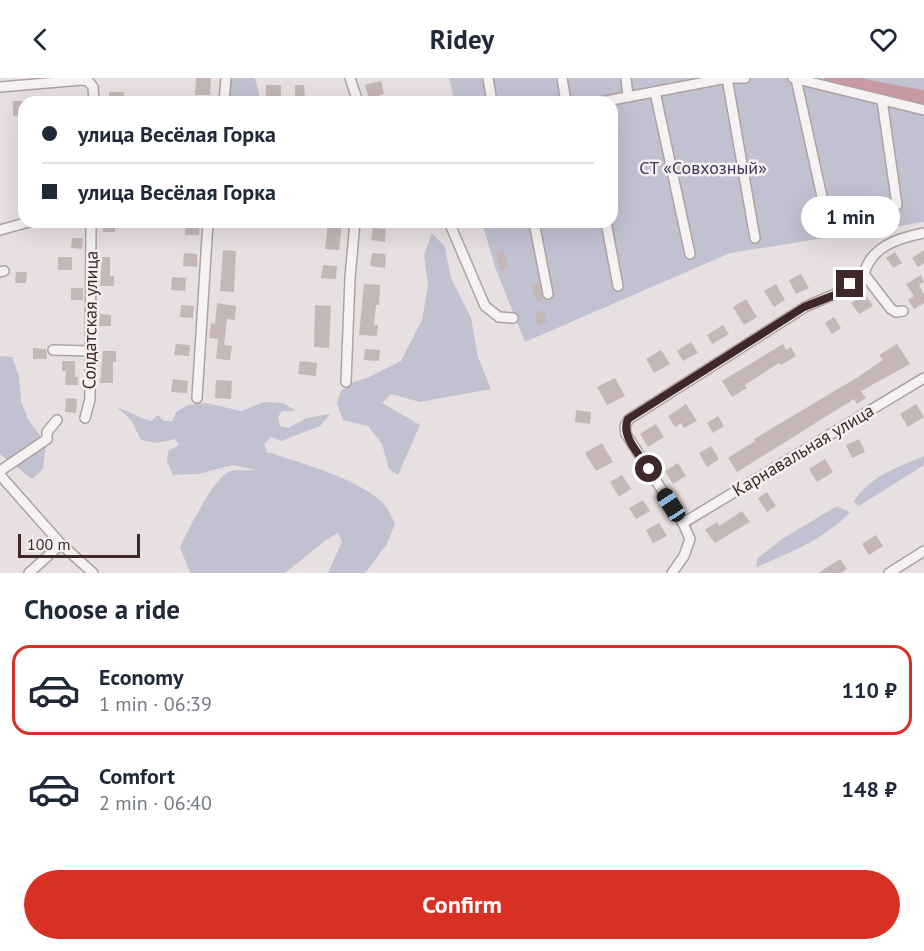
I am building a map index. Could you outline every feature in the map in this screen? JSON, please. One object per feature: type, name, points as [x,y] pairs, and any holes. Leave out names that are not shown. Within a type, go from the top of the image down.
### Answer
[{"type":"street","points":[[224,96],[226,78]]},
{"type":"street","points":[[350,78],[356,96]]},
{"type":"street","points":[[488,78],[491,96]]},
{"type":"street","points":[[562,78],[565,96]]},
{"type":"street","points":[[626,78],[628,97]]},
{"type":"street","points":[[618,99],[727,78],[745,78]]},
{"type":"street","points":[[727,78],[755,238]]},
{"type":"street","points":[[826,215],[794,78],[924,111]]},
{"type":"street","points":[[0,87],[89,80],[93,87],[94,96]]},
{"type":"street","points":[[655,92],[690,254]]},
{"type":"street","points":[[882,100],[897,205]]},
{"type":"street","points":[[0,230],[18,225]]},
{"type":"street","name":"Солдатская улица","points":[[85,418],[90,399],[92,228]]},
{"type":"street","points":[[197,398],[208,228]]},
{"type":"street","points":[[346,382],[354,228]]},
{"type":"street","points":[[452,228],[485,306],[498,317],[513,318]]},
{"type":"street","points":[[535,228],[548,294]]},
{"type":"street","points":[[607,228],[618,286]]},
{"type":"street","points":[[672,573],[684,556],[690,539],[683,523],[626,434],[625,426],[628,419],[804,307],[837,294],[864,274],[866,266],[882,248],[904,237],[924,233]]},
{"type":"street","points":[[864,274],[891,309],[896,312],[903,311]]},
{"type":"street","points":[[53,350],[90,351]]},
{"type":"street","name":"Карнавальная улица","points":[[683,523],[924,378]]},
{"type":"street","points":[[57,420],[47,432],[47,439],[29,449],[0,473],[61,544],[93,573]]},
{"type":"street","points":[[29,573],[61,544]]},
{"type":"street","points":[[889,573],[924,551]]},
{"type":"green space","points":[[229,78],[255,78],[259,96],[228,96]]},
{"type":"green space","name":"СТ «Совхозный»","points":[[449,78],[924,78],[924,222],[730,253],[525,342],[495,267],[484,228],[618,228],[618,96],[454,96]]},
{"type":"green space","points":[[432,233],[445,247],[451,278],[471,318],[478,357],[491,389],[420,402],[391,394],[382,403],[420,425],[398,475],[389,469],[382,444],[368,426],[343,420],[337,403],[341,391],[354,382],[401,361],[422,320],[428,286],[424,255]]},
{"type":"green space","points":[[0,356],[12,357],[19,376],[21,401],[28,419],[46,444],[43,469],[32,479],[0,454]]},
{"type":"green space","points":[[264,402],[283,403],[296,411],[282,411],[278,417],[280,426],[288,428],[307,418],[330,414],[320,426],[281,441],[271,437],[264,444],[267,452],[312,466],[360,486],[387,508],[395,524],[387,544],[365,573],[328,573],[342,542],[338,533],[285,573],[190,573],[180,547],[208,495],[228,472],[256,470],[233,465],[198,474],[173,475],[167,462],[168,451],[179,445],[175,439],[157,443],[141,440],[131,420],[117,407],[151,421],[158,415],[164,421],[172,421],[176,412],[188,405],[206,403],[241,411]]},
{"type":"green space","points":[[924,456],[924,465],[859,506],[854,502],[875,480]]},
{"type":"green space","points":[[837,506],[850,512],[830,530],[794,551],[756,567],[758,558],[782,539]]},
{"type":"building","points":[[196,78],[211,78],[210,95],[195,95]]},
{"type":"building","points":[[381,81],[384,94],[368,96],[365,85]]},
{"type":"building","points":[[266,85],[281,85],[281,96],[266,96]]},
{"type":"building","points":[[295,85],[304,85],[305,96],[295,96]]},
{"type":"building","points":[[109,92],[124,92],[124,96],[109,96]]},
{"type":"building","points":[[13,101],[18,101],[18,116],[13,116]]},
{"type":"building","points":[[103,228],[115,228],[115,232],[103,232]]},
{"type":"building","points":[[186,228],[200,228],[199,235],[185,235]]},
{"type":"building","points":[[327,228],[341,228],[339,250],[325,249]]},
{"type":"building","points":[[373,228],[386,229],[385,242],[371,240]]},
{"type":"building","points":[[72,238],[83,238],[82,249],[71,248]]},
{"type":"building","points":[[223,250],[236,251],[234,292],[220,291]]},
{"type":"building","points":[[504,250],[508,268],[500,271],[496,252]]},
{"type":"building","points":[[924,250],[924,263],[918,267],[912,258]]},
{"type":"building","points":[[895,252],[902,263],[893,268],[886,258]]},
{"type":"building","points":[[184,253],[197,254],[197,267],[183,266]]},
{"type":"building","points":[[372,253],[386,254],[385,268],[370,266]]},
{"type":"building","points":[[58,257],[72,257],[72,270],[58,270]]},
{"type":"building","points":[[102,257],[110,257],[110,276],[114,276],[114,286],[100,286]]},
{"type":"building","points":[[323,265],[337,266],[336,279],[321,278]]},
{"type":"building","points":[[16,272],[27,272],[26,283],[15,283]]},
{"type":"building","points":[[801,274],[809,288],[796,294],[789,280]]},
{"type":"building","points":[[921,275],[924,282],[919,285],[924,294],[924,303],[914,309],[908,300],[914,296],[906,284]]},
{"type":"building","points":[[172,277],[186,278],[185,291],[171,290]]},
{"type":"building","points":[[539,282],[542,301],[536,302],[531,284]]},
{"type":"building","points":[[364,284],[380,285],[379,305],[376,305],[374,325],[378,325],[377,336],[359,335]]},
{"type":"building","points":[[776,284],[785,300],[774,307],[764,291]]},
{"type":"building","points":[[71,288],[83,288],[83,300],[71,300]]},
{"type":"building","points":[[865,294],[873,306],[859,314],[851,303]]},
{"type":"building","points":[[746,299],[757,317],[744,325],[733,307]]},
{"type":"building","points":[[217,303],[236,306],[235,320],[227,319],[224,345],[232,346],[230,360],[216,359],[218,339],[209,338],[211,323],[215,324]]},
{"type":"building","points":[[181,305],[194,306],[193,318],[180,317]]},
{"type":"building","points":[[315,305],[331,306],[329,348],[314,347]]},
{"type":"building","points":[[544,310],[547,322],[538,325],[535,313]]},
{"type":"building","points":[[100,314],[111,315],[111,326],[99,326]]},
{"type":"building","points":[[834,317],[841,328],[832,334],[825,323]]},
{"type":"building","points":[[723,325],[729,334],[712,344],[707,335]]},
{"type":"building","points":[[691,342],[698,353],[683,361],[677,351]]},
{"type":"building","points":[[176,344],[190,345],[189,356],[174,355]]},
{"type":"building","points":[[783,344],[786,350],[791,347],[796,356],[781,365],[779,363],[745,385],[747,388],[732,397],[722,381]]},
{"type":"building","points":[[897,344],[910,364],[861,391],[866,398],[857,404],[854,399],[737,472],[728,458],[755,441],[754,439],[858,377],[883,360],[879,355]]},
{"type":"building","points":[[33,348],[46,349],[47,359],[33,359]]},
{"type":"building","points":[[365,349],[380,350],[379,361],[364,360]]},
{"type":"building","points":[[661,350],[670,364],[654,373],[646,359]]},
{"type":"building","points":[[103,351],[116,351],[116,362],[113,362],[113,383],[100,383]]},
{"type":"building","points":[[62,361],[75,361],[75,377],[78,377],[78,385],[65,385],[66,371],[62,371]]},
{"type":"building","points":[[300,361],[317,363],[316,376],[298,374]]},
{"type":"building","points":[[615,378],[625,396],[607,405],[597,387]]},
{"type":"building","points":[[173,379],[188,381],[187,393],[171,392]]},
{"type":"building","points":[[216,380],[232,381],[231,399],[215,398]]},
{"type":"building","points":[[66,398],[77,399],[76,413],[65,412]]},
{"type":"building","points":[[686,404],[697,421],[684,428],[681,423],[675,427],[668,416]]},
{"type":"building","points":[[916,404],[924,417],[908,427],[900,414]]},
{"type":"building","points":[[576,410],[591,412],[590,424],[575,422]]},
{"type":"building","points":[[718,416],[724,426],[713,433],[707,423]]},
{"type":"building","points":[[656,424],[664,437],[648,447],[640,434]]},
{"type":"building","points":[[859,439],[865,452],[852,458],[846,445]]},
{"type":"building","points":[[602,443],[613,462],[596,471],[585,453]]},
{"type":"building","points":[[711,446],[719,459],[707,467],[699,453]]},
{"type":"building","points":[[825,459],[833,472],[817,482],[809,469]]},
{"type":"building","points":[[678,463],[686,476],[673,484],[665,471]]},
{"type":"building","points":[[622,475],[631,489],[619,497],[610,482]]},
{"type":"building","points":[[767,492],[776,506],[767,512],[758,498]]},
{"type":"building","points":[[643,500],[650,511],[636,519],[629,508]]},
{"type":"building","points":[[742,511],[750,522],[715,543],[705,530],[717,522],[719,526]]},
{"type":"building","points":[[659,523],[667,536],[653,543],[646,530]]},
{"type":"building","points":[[876,535],[883,546],[869,555],[862,544]]},
{"type":"building","points":[[840,559],[847,569],[841,573],[818,573]]},
{"type":"waterway","points":[[831,78],[924,98]]},
{"type":"route","points":[[649,469],[626,434],[625,426],[628,419],[804,307],[837,294],[850,284]]}]
